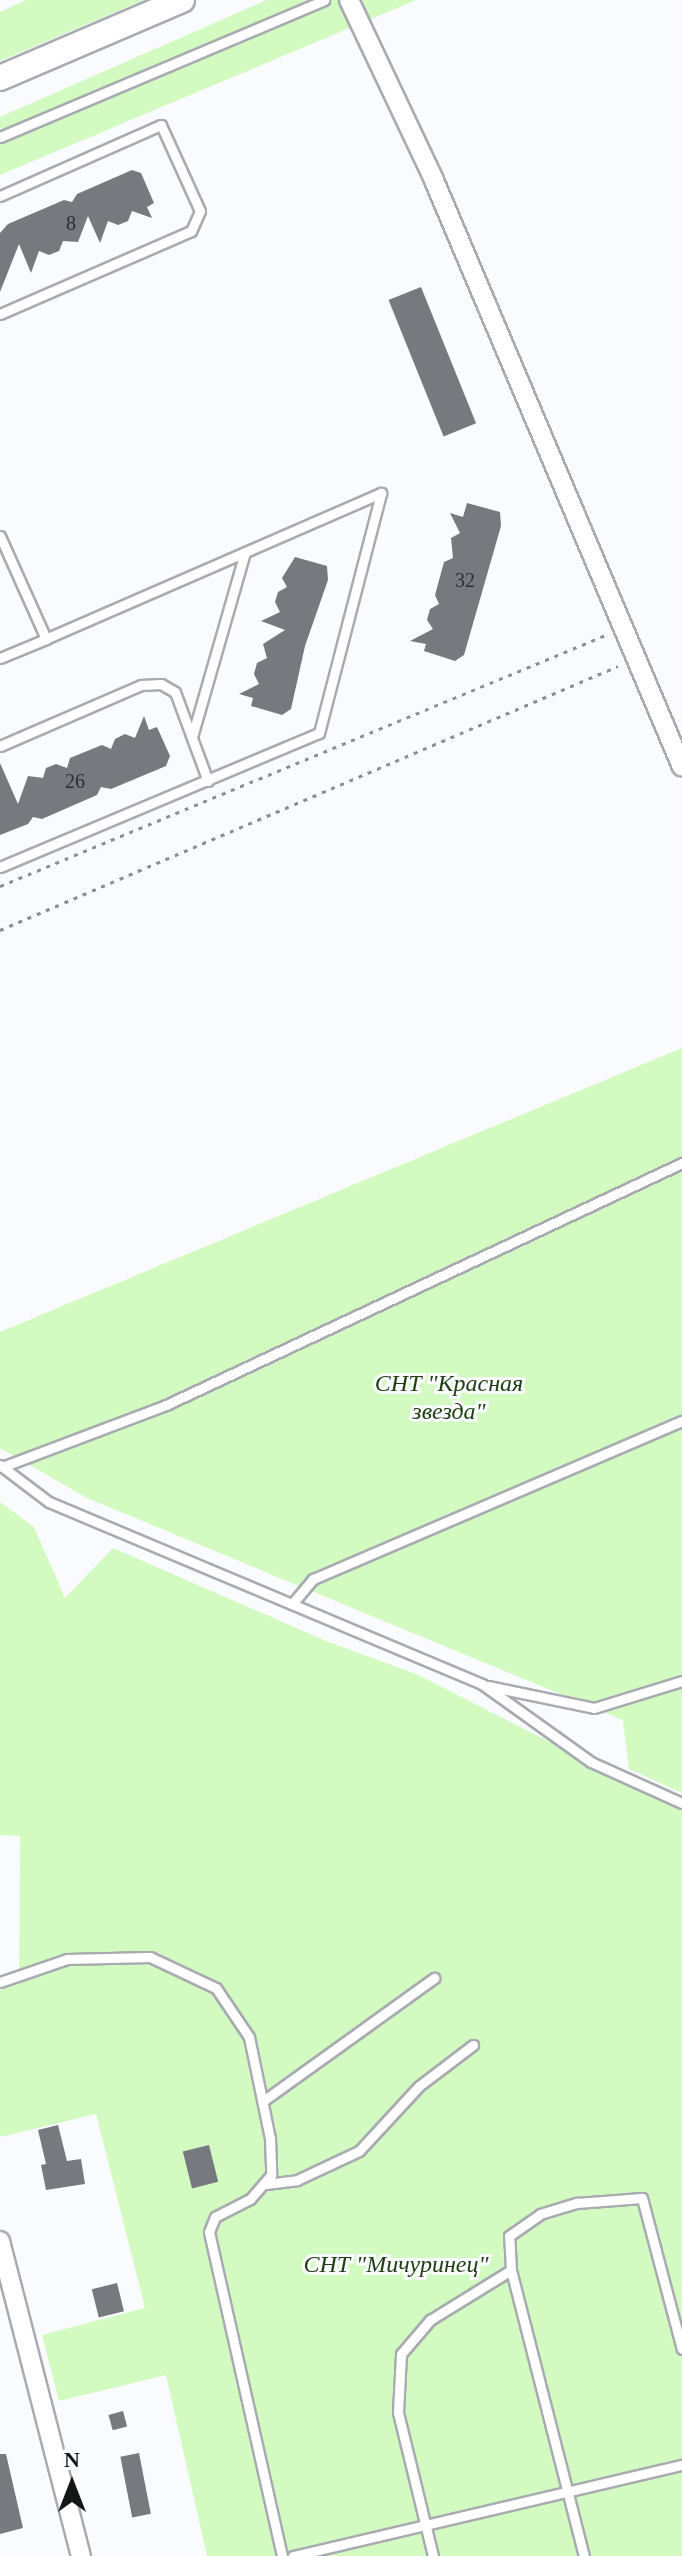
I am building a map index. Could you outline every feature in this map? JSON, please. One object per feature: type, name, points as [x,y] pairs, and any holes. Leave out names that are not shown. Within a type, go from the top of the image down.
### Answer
[{"type":"street","points":[[349,0],[433,178],[682,767]]},
{"type":"street","points":[[0,78],[170,3]]},
{"type":"street","points":[[0,2241],[81,2556]]},
{"type":"lane","points":[[0,137],[324,0]]},
{"type":"lane","points":[[0,196],[161,125],[200,211],[191,231],[0,314]]},
{"type":"lane","points":[[0,658],[381,493],[319,733],[0,867]]},
{"type":"lane","points":[[0,536],[46,639]]},
{"type":"lane","points":[[192,737],[245,552]]},
{"type":"lane","points":[[0,746],[141,685],[161,684],[175,692],[208,781]]},
{"type":"lane","points":[[1,1466],[166,1405],[682,1163]]},
{"type":"lane","points":[[292,1604],[313,1579],[682,1421]]},
{"type":"lane","points":[[1,1466],[49,1502],[482,1684],[594,1708],[682,1681]]},
{"type":"lane","points":[[482,1684],[591,1762],[682,1803]]},
{"type":"lane","points":[[0,1982],[67,1959],[119,1955],[150,1957],[216,1988],[249,2037],[271,2155],[266,2184]]},
{"type":"lane","points":[[263,2101],[434,1978]]},
{"type":"lane","points":[[282,2556],[209,2232],[215,2217],[250,2199],[266,2184],[297,2180],[359,2151],[419,2086],[473,2045]]},
{"type":"lane","points":[[584,2556],[511,2270],[509,2236],[540,2214],[577,2203],[642,2198],[682,2349]]},
{"type":"lane","points":[[433,2556],[398,2412],[401,2354],[430,2320],[511,2270]]},
{"type":"lane","points":[[293,2556],[682,2465]]},
{"type":"path","points":[[0,886],[623,628]]},
{"type":"path","points":[[0,930],[636,658]]},
{"type":"green space","points":[[26,0],[144,0],[0,61],[0,12]]},
{"type":"green space","points":[[267,0],[416,0],[0,175],[0,117]]},
{"type":"green space","name":"СНТ \"Красная звезда\"","points":[[682,1048],[682,1793],[629,1769],[623,1720],[87,1498],[0,1448],[0,1332]]},
{"type":"green space","name":"СНТ \"Мичуринец\"","points":[[0,1502],[34,1527],[65,1598],[113,1548],[326,1641],[416,1674],[682,1809],[682,2556],[207,2556],[166,2375],[59,2401],[42,2335],[145,2308],[96,2114],[0,2137],[0,1990],[19,1983],[20,1836],[0,1835]]},
{"type":"building","points":[[132,170],[141,173],[154,203],[147,207],[152,218],[132,211],[128,221],[118,225],[108,221],[100,243],[88,216],[78,242],[63,241],[59,251],[49,255],[39,251],[31,273],[19,244],[0,292],[0,233],[8,224],[64,200],[72,202],[77,194]]},
{"type":"building","points":[[421,287],[476,423],[444,436],[389,300]]},
{"type":"building","points":[[467,503],[500,512],[501,526],[464,655],[455,661],[424,651],[426,644],[410,641],[433,629],[427,620],[430,609],[439,604],[435,595],[444,562],[453,558],[451,538],[460,533],[450,513],[463,517]]},
{"type":"building","points":[[295,557],[327,566],[328,580],[305,646],[291,709],[282,715],[251,706],[253,698],[239,694],[259,684],[254,674],[257,663],[267,658],[263,644],[285,630],[261,621],[280,612],[275,602],[278,592],[287,587],[282,578]]},
{"type":"building","points":[[144,716],[149,730],[157,727],[170,756],[166,766],[111,789],[101,787],[97,795],[42,819],[33,817],[28,824],[0,835],[0,763],[18,804],[28,776],[43,778],[46,768],[56,764],[67,768],[70,758],[102,745],[111,749],[115,739],[125,734],[135,738]]},
{"type":"building","points":[[58,2125],[67,2161],[81,2159],[85,2184],[46,2190],[41,2165],[46,2164],[38,2130]]},
{"type":"building","points":[[209,2145],[218,2182],[192,2188],[183,2152]]},
{"type":"building","points":[[117,2283],[124,2311],[99,2317],[92,2289]]},
{"type":"building","points":[[123,2411],[127,2426],[113,2430],[109,2415]]},
{"type":"building","points":[[139,2453],[151,2514],[132,2517],[120,2457]]},
{"type":"building","points":[[0,2454],[6,2454],[23,2528],[0,2534]]}]
